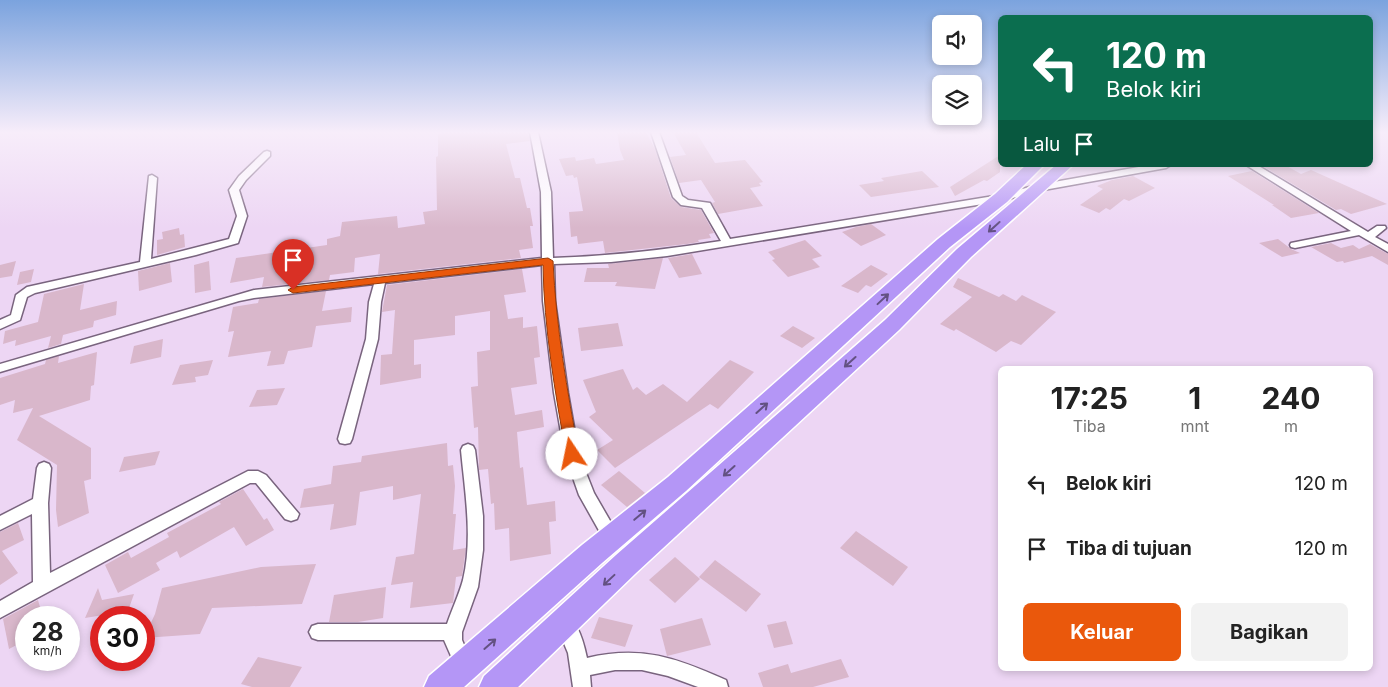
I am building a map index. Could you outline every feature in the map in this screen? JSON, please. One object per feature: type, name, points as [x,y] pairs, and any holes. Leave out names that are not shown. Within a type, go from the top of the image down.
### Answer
[{"type":"highway","points":[[440,687],[726,440],[944,243],[1001,198],[1049,173]]},
{"type":"highway","points":[[495,687],[775,428],[892,324],[1049,173]]},
{"type":"street","points":[[0,325],[16,317],[22,295],[31,290],[234,241],[242,216],[234,190],[242,178],[257,164]]},
{"type":"street","points":[[540,164],[546,192],[549,301],[558,375],[572,454],[587,494],[612,538]]},
{"type":"street","points":[[666,164],[678,198],[685,203],[706,205],[727,244]]},
{"type":"street","points":[[1049,173],[1137,167]]},
{"type":"street","points":[[1254,167],[1388,249]]},
{"type":"street","points":[[145,264],[152,178]]},
{"type":"street","points":[[0,368],[236,298],[279,291],[548,261],[642,256],[727,244],[1001,198]]},
{"type":"street","points":[[1295,245],[1364,234],[1381,228]]},
{"type":"street","points":[[346,439],[372,339],[375,302],[380,281]]},
{"type":"street","points":[[464,666],[453,640],[453,632],[472,579],[474,556],[475,529],[468,450]]},
{"type":"street","points":[[42,586],[40,503],[44,468]]},
{"type":"street","points":[[0,610],[248,477],[258,477],[261,479],[291,514]]},
{"type":"street","points":[[0,523],[40,503]]},
{"type":"street","points":[[564,622],[572,635],[580,668],[582,687]]},
{"type":"street","points":[[318,632],[453,632]]},
{"type":"street","points":[[580,668],[613,661],[636,660],[672,666],[719,687]]},
{"type":"building","points":[[436,164],[511,164],[515,178],[520,178],[527,208],[530,208],[533,226],[530,226],[533,248],[519,250],[521,258],[378,274],[380,254],[355,258],[354,272],[330,275],[329,280],[262,287],[264,277],[230,283],[236,258],[327,245],[327,239],[340,236],[342,222],[397,216],[398,228],[425,224],[423,212],[437,210]]},
{"type":"building","points":[[561,164],[660,164],[671,198],[681,207],[701,210],[714,233],[709,234],[711,238],[698,240],[699,242],[605,253],[603,241],[578,244],[577,236],[571,237],[569,212],[583,211],[577,177],[574,178],[573,175],[566,176]]},
{"type":"building","points":[[672,164],[748,164],[763,182],[759,183],[761,186],[750,188],[763,206],[718,214],[712,203],[715,202],[701,180],[679,183]]},
{"type":"building","points":[[986,164],[998,164],[998,167],[1000,167],[1000,172],[987,181],[984,180],[955,196],[950,187]]},
{"type":"building","points":[[1264,167],[1289,167],[1301,174],[1311,170],[1387,204],[1351,214],[1341,209],[1336,210]]},
{"type":"building","points":[[922,171],[939,187],[871,197],[859,185],[884,181],[881,178]]},
{"type":"building","points":[[1252,171],[1319,213],[1291,218],[1228,176]]},
{"type":"building","points":[[1133,176],[1155,188],[1129,201],[1124,199],[1110,210],[1106,208],[1099,213],[1080,205],[1103,189],[1097,186],[1112,180]]},
{"type":"building","points":[[871,224],[886,235],[861,246],[842,232],[856,227]]},
{"type":"building","points":[[179,228],[180,235],[184,234],[185,247],[157,255],[157,240],[163,239],[162,232]]},
{"type":"building","points":[[1278,239],[1300,253],[1282,257],[1259,243]]},
{"type":"building","points":[[805,240],[822,256],[812,259],[820,267],[788,277],[772,260],[775,259],[768,252]]},
{"type":"building","points":[[1331,243],[1341,248],[1353,245],[1359,249],[1370,244],[1388,254],[1388,265],[1372,256],[1344,263],[1343,261],[1337,262],[1311,247]]},
{"type":"building","points":[[692,254],[702,274],[679,278],[668,258]]},
{"type":"building","points":[[663,258],[655,289],[615,286],[617,282],[584,282],[587,268],[609,268],[608,264]]},
{"type":"building","points":[[16,261],[12,276],[0,278],[0,265]]},
{"type":"building","points":[[209,261],[211,290],[195,293],[194,265]]},
{"type":"building","points":[[170,263],[172,282],[139,291],[138,271]]},
{"type":"building","points":[[871,265],[888,274],[871,287],[866,285],[858,293],[841,286]]},
{"type":"building","points":[[34,269],[31,282],[17,285],[20,272]]},
{"type":"building","points":[[522,269],[526,292],[504,295],[508,319],[523,317],[523,328],[537,326],[540,357],[534,358],[537,384],[511,388],[515,415],[542,410],[544,427],[517,432],[520,468],[523,467],[527,505],[555,501],[556,521],[549,522],[551,554],[510,561],[509,528],[495,530],[494,503],[491,504],[488,469],[479,470],[478,427],[474,428],[471,387],[478,386],[477,352],[490,350],[490,311],[455,316],[455,335],[414,340],[414,365],[421,364],[421,378],[380,385],[381,355],[392,354],[395,310],[382,312],[387,285]]},
{"type":"building","points":[[958,278],[999,297],[1003,294],[1016,301],[1022,295],[1056,312],[1021,345],[1011,341],[996,352],[956,329],[954,331],[940,324],[972,297],[953,287]]},
{"type":"building","points":[[84,284],[80,310],[117,301],[116,315],[94,321],[93,327],[63,335],[61,344],[48,348],[51,336],[15,346],[16,340],[3,344],[5,331],[38,322],[44,294]]},
{"type":"building","points":[[326,291],[322,311],[352,307],[351,322],[316,326],[312,347],[288,351],[284,364],[267,366],[271,351],[228,357],[234,331],[228,332],[233,307],[258,303],[259,299]]},
{"type":"building","points":[[618,323],[623,346],[581,351],[578,328]]},
{"type":"building","points":[[793,326],[815,338],[802,348],[780,336]]},
{"type":"building","points":[[163,339],[161,357],[130,364],[134,346]]},
{"type":"building","points":[[97,352],[94,385],[91,386],[90,400],[39,416],[91,448],[91,479],[84,481],[89,513],[58,527],[56,510],[57,465],[17,440],[33,408],[13,413],[15,400],[0,405],[0,378],[45,364],[46,360],[59,356],[58,363]]},
{"type":"building","points":[[213,360],[208,375],[195,377],[196,382],[172,385],[180,365]]},
{"type":"building","points":[[730,360],[754,372],[718,409],[710,404],[615,468],[597,450],[613,440],[589,417],[596,412],[583,380],[623,369],[633,390],[637,387],[646,395],[663,384],[687,402]]},
{"type":"building","points":[[285,388],[277,405],[249,407],[257,390]]},
{"type":"building","points":[[447,443],[448,466],[453,465],[455,486],[453,514],[456,514],[453,550],[466,548],[462,576],[456,577],[453,603],[410,608],[413,582],[391,585],[396,557],[414,554],[421,494],[393,500],[393,486],[360,492],[356,525],[330,530],[334,504],[300,508],[304,489],[331,484],[333,466],[361,462],[362,456]]},
{"type":"building","points":[[160,451],[155,465],[119,472],[124,457]]},
{"type":"building","points":[[619,471],[645,493],[627,507],[601,485]]},
{"type":"building","points":[[243,489],[264,520],[267,518],[274,530],[246,546],[234,527],[180,558],[177,551],[156,563],[160,570],[118,593],[105,565],[128,552],[131,558],[169,537],[167,533],[221,504],[219,502]]},
{"type":"building","points":[[18,523],[24,540],[2,551],[18,573],[0,585],[0,532]]},
{"type":"building","points":[[856,531],[908,567],[893,586],[840,548]]},
{"type":"building","points":[[675,557],[700,579],[675,603],[649,580]]},
{"type":"building","points":[[715,560],[761,594],[746,612],[699,577]]},
{"type":"building","points":[[316,564],[302,604],[212,608],[200,634],[155,637],[155,614],[162,588],[261,567]]},
{"type":"building","points":[[386,587],[383,618],[358,622],[329,622],[334,595]]},
{"type":"building","points":[[98,588],[102,600],[134,594],[130,606],[90,606]]},
{"type":"building","points":[[38,600],[40,606],[27,606]]},
{"type":"building","points":[[90,606],[90,617],[85,618]]},
{"type":"building","points":[[15,612],[15,646],[9,649],[3,619]]},
{"type":"building","points":[[599,617],[633,625],[625,647],[591,638]]},
{"type":"building","points":[[702,618],[711,645],[667,656],[660,629]]},
{"type":"building","points":[[786,621],[793,644],[774,648],[767,625]]},
{"type":"building","points":[[258,657],[302,667],[290,687],[252,687],[241,684]]},
{"type":"building","points":[[841,659],[849,677],[813,687],[763,687],[758,673],[788,664],[791,673]]},
{"type":"route","points":[[293,290],[548,261],[549,301],[558,375],[572,454]]}]
